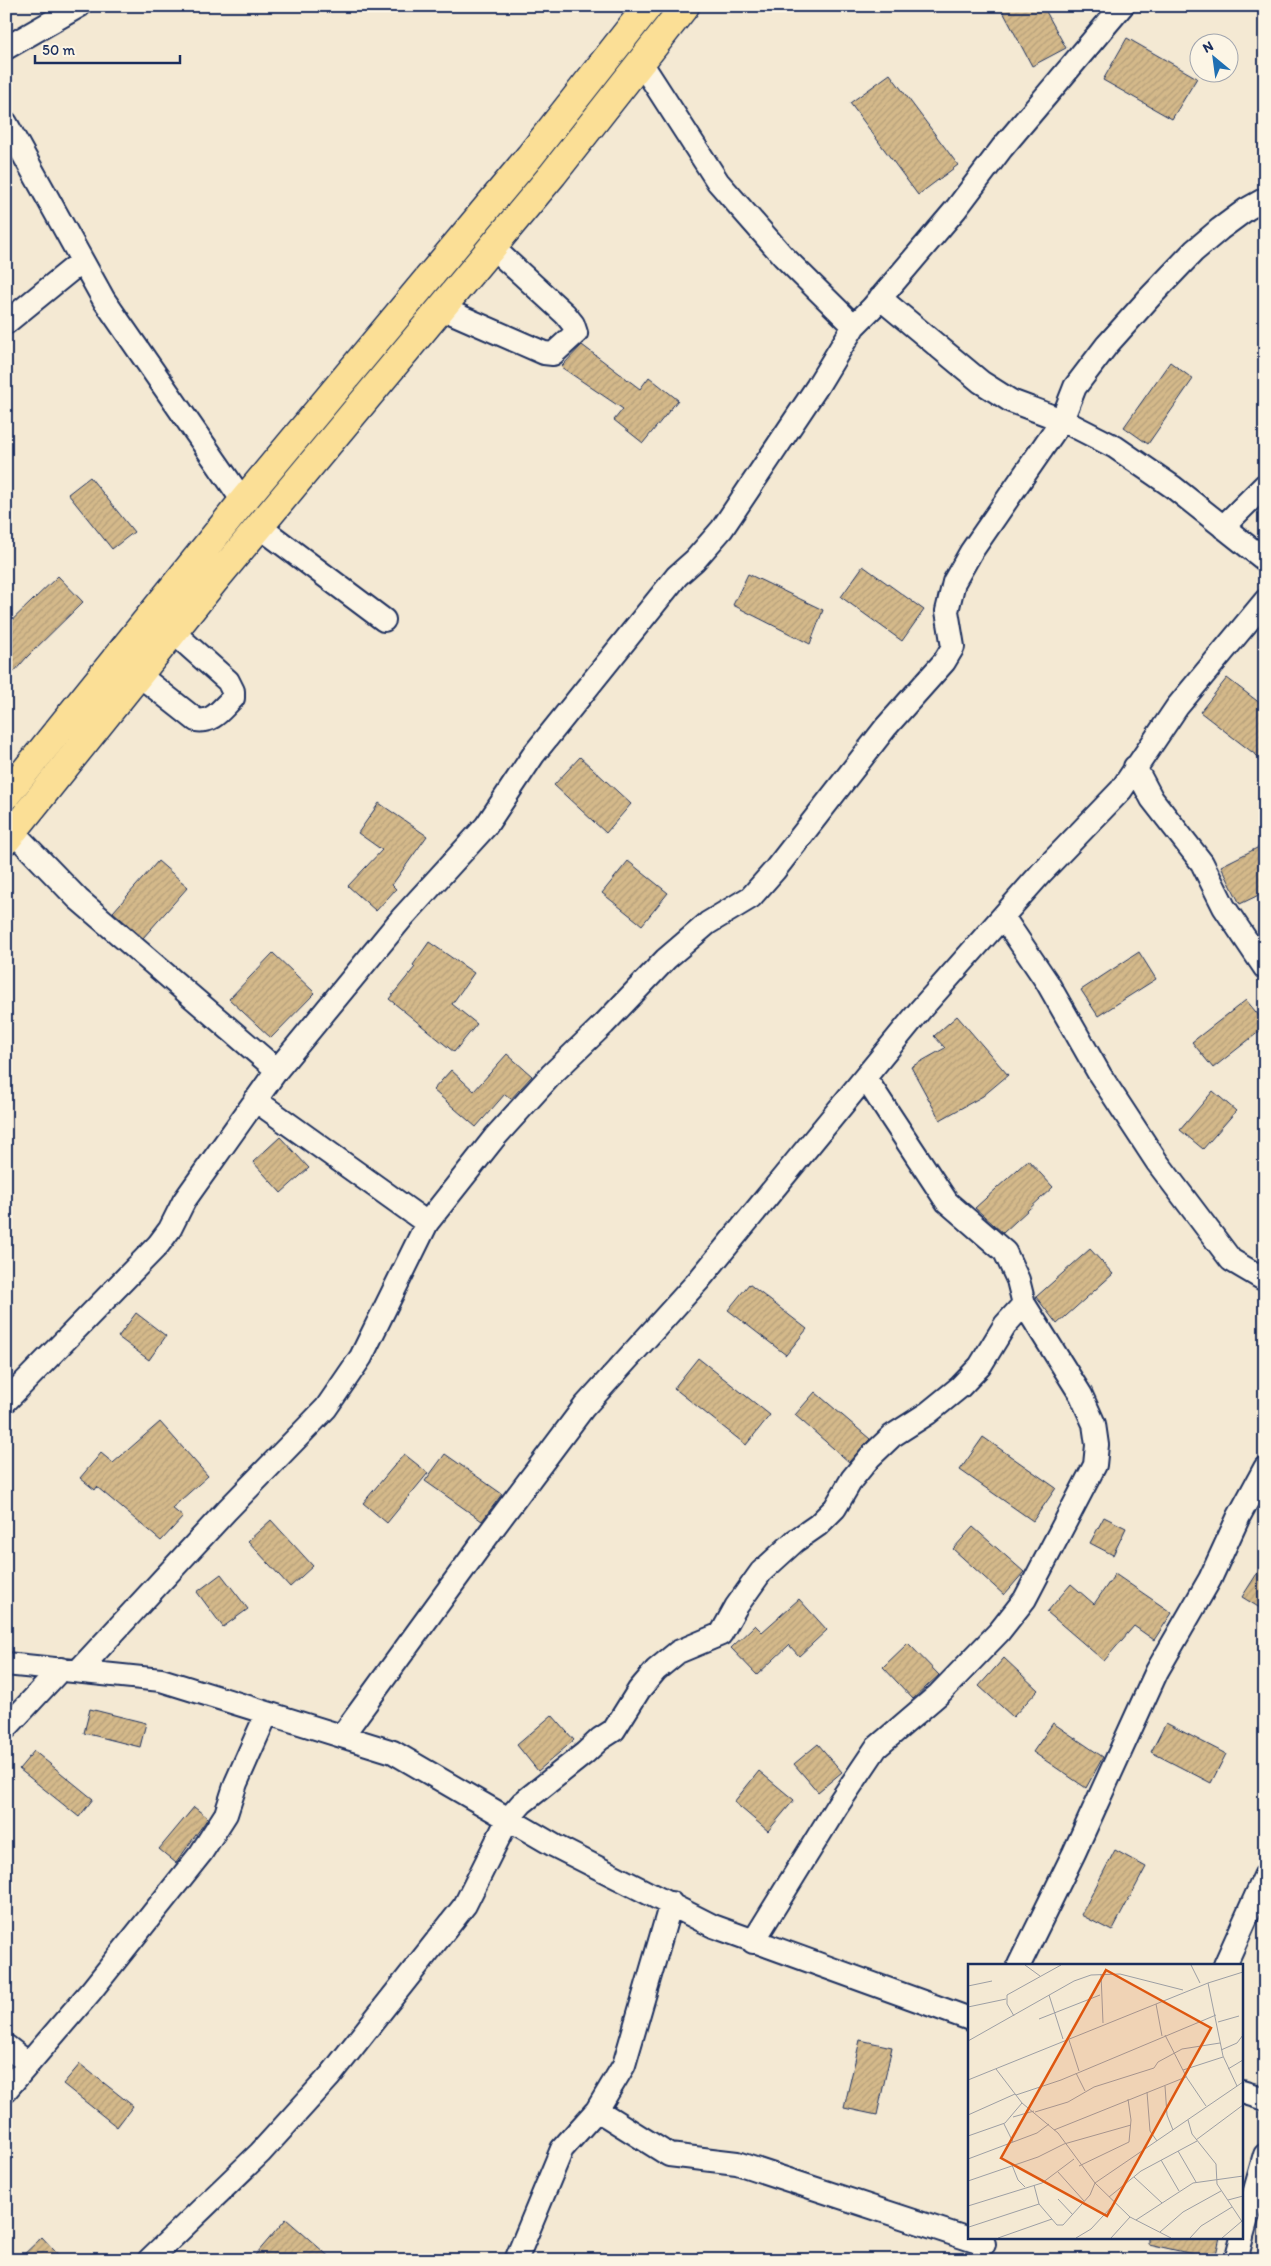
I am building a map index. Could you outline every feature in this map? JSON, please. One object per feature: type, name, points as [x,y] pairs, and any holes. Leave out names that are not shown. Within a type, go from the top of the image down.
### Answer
[{"type":"highway","points":[[6,794],[243,501],[530,156],[648,6]]},
{"type":"highway","points":[[10,836],[173,632],[553,174],[685,6]]},
{"type":"street","points":[[6,48],[79,6]]},
{"type":"street","points":[[6,1401],[158,1245],[170,1229],[184,1202],[277,1070],[402,918],[486,826],[534,754],[676,576],[694,560],[722,529],[817,387],[854,326],[956,208],[1002,148],[1122,6]]},
{"type":"street","points":[[640,61],[718,182],[783,256],[854,326]]},
{"type":"street","points":[[6,123],[104,300],[243,501]]},
{"type":"street","points":[[6,1728],[70,1670],[326,1408],[361,1357],[427,1223],[495,1137],[552,1074],[604,1024],[666,959],[708,923],[751,897],[774,871],[886,727],[944,662],[954,647],[947,611],[954,582],[971,552],[1062,420],[1075,387],[1107,346],[1150,297],[1220,229],[1247,209],[1265,199]]},
{"type":"street","points":[[441,308],[544,353],[553,354],[576,333],[573,324],[565,314],[492,247]]},
{"type":"street","points":[[6,323],[82,260]]},
{"type":"street","points":[[880,298],[981,382],[1011,401],[1062,420],[1115,447],[1173,487],[1265,560]]},
{"type":"street","points":[[1223,527],[1265,485]]},
{"type":"street","points":[[260,527],[384,620]]},
{"type":"street","points":[[342,1736],[584,1407],[699,1280],[922,1009],[1042,872],[1121,790],[1177,707],[1265,602]]},
{"type":"street","points":[[139,674],[196,720],[204,722],[212,719],[233,698],[233,691],[228,681],[173,632]]},
{"type":"street","points":[[1135,767],[1152,799],[1202,863],[1224,907],[1265,968]]},
{"type":"street","points":[[10,836],[78,899],[277,1070]]},
{"type":"street","points":[[1003,917],[1047,982],[1100,1075],[1157,1162],[1231,1260],[1265,1280]]},
{"type":"street","points":[[753,1942],[837,1806],[876,1748],[939,1694],[999,1632],[1025,1599],[1090,1478],[1095,1465],[1097,1444],[1094,1424],[1081,1395],[1024,1304],[1018,1280],[1005,1252],[947,1202],[866,1079]]},
{"type":"street","points":[[255,1100],[427,1223]]},
{"type":"street","points":[[149,2260],[260,2153],[330,2076],[465,1905],[508,1818],[522,1803],[578,1759],[600,1739],[614,1730],[639,1690],[656,1670],[678,1652],[721,1634],[736,1607],[761,1572],[795,1541],[818,1526],[835,1508],[852,1479],[870,1457],[892,1436],[928,1413],[960,1387],[980,1366],[1005,1325],[1024,1304]]},
{"type":"street","points":[[1019,1964],[1074,1853],[1158,1671],[1210,1579],[1265,1468]]},
{"type":"street","points":[[6,1664],[161,1680],[393,1752],[555,1846],[671,1903],[713,1926],[968,2018]]},
{"type":"street","points":[[6,2090],[91,1991],[201,1853],[226,1814],[236,1784],[266,1713]]},
{"type":"street","points":[[1225,1964],[1265,1876]]},
{"type":"street","points":[[516,2260],[562,2149],[597,2110],[624,2065],[671,1903]]},
{"type":"street","points":[[6,2046],[28,2064]]},
{"type":"street","points":[[1244,2093],[1265,2100]]},
{"type":"street","points":[[597,2110],[669,2155],[737,2163],[984,2247]]},
{"type":"street","points":[[1244,2230],[1265,2156]]},
{"type":"street","points":[[1236,2260],[1242,2238]]},
{"type":"building","points":[[1000,6],[1043,6],[1066,48],[1032,66]]},
{"type":"building","points":[[1127,38],[1188,73],[1188,82],[1195,82],[1172,119],[1103,80]]},
{"type":"building","points":[[890,74],[958,165],[918,195],[850,103]]},
{"type":"building","points":[[582,345],[640,389],[649,377],[678,400],[643,443],[614,420],[623,409],[561,367]]},
{"type":"building","points":[[1170,362],[1193,379],[1148,444],[1124,427]]},
{"type":"building","points":[[90,477],[134,532],[112,549],[68,494]]},
{"type":"building","points":[[863,566],[924,610],[902,641],[841,597]]},
{"type":"building","points":[[748,574],[823,610],[810,644],[733,605]]},
{"type":"building","points":[[58,576],[83,602],[27,657],[6,681],[6,626]]},
{"type":"building","points":[[1227,678],[1265,707],[1265,762],[1200,712]]},
{"type":"building","points":[[580,757],[631,804],[606,833],[554,785]]},
{"type":"building","points":[[379,803],[427,836],[392,885],[396,889],[376,911],[348,886],[382,850],[358,833]]},
{"type":"building","points":[[1265,844],[1265,892],[1240,904],[1221,866]]},
{"type":"building","points":[[158,861],[188,887],[143,938],[113,912]]},
{"type":"building","points":[[628,861],[668,893],[642,925],[602,893]]},
{"type":"building","points":[[429,942],[474,973],[452,1004],[477,1024],[454,1052],[389,999],[415,967],[413,965]]},
{"type":"building","points":[[1139,952],[1156,979],[1098,1016],[1081,990]]},
{"type":"building","points":[[273,953],[315,993],[271,1038],[229,999]]},
{"type":"building","points":[[1246,1000],[1265,1023],[1265,1027],[1213,1068],[1192,1042]]},
{"type":"building","points":[[957,1016],[1008,1075],[983,1096],[940,1120],[911,1067],[945,1048],[934,1036]]},
{"type":"building","points":[[507,1054],[532,1076],[511,1099],[505,1094],[476,1127],[433,1090],[451,1070],[474,1091]]},
{"type":"building","points":[[1213,1091],[1236,1111],[1203,1149],[1180,1130]]},
{"type":"building","points":[[280,1137],[309,1168],[281,1193],[253,1162]]},
{"type":"building","points":[[1028,1160],[1053,1187],[1003,1233],[975,1208]]},
{"type":"building","points":[[1090,1249],[1113,1274],[1057,1324],[1036,1297]]},
{"type":"building","points":[[749,1284],[807,1329],[786,1355],[728,1310]]},
{"type":"building","points":[[136,1313],[166,1336],[149,1360],[118,1337]]},
{"type":"building","points":[[698,1358],[770,1415],[746,1445],[674,1388]]},
{"type":"building","points":[[815,1392],[870,1439],[849,1462],[795,1415]]},
{"type":"building","points":[[160,1422],[208,1476],[172,1508],[183,1517],[161,1541],[97,1487],[95,1490],[80,1478],[101,1453],[113,1463]]},
{"type":"building","points":[[983,1437],[1056,1488],[1033,1521],[960,1470]]},
{"type":"building","points":[[404,1454],[428,1473],[387,1523],[363,1503]]},
{"type":"building","points":[[445,1454],[502,1494],[482,1521],[425,1481]]},
{"type":"building","points":[[1104,1517],[1126,1528],[1113,1555],[1090,1543]]},
{"type":"building","points":[[271,1520],[313,1566],[290,1587],[248,1541]]},
{"type":"building","points":[[973,1527],[1024,1572],[1004,1595],[953,1549]]},
{"type":"building","points":[[1265,1561],[1265,1611],[1242,1597]]},
{"type":"building","points":[[221,1574],[248,1609],[223,1627],[197,1592]]},
{"type":"building","points":[[1115,1574],[1172,1613],[1154,1640],[1134,1626],[1104,1661],[1047,1612],[1071,1584],[1094,1604]]},
{"type":"building","points":[[799,1599],[827,1630],[799,1656],[789,1645],[757,1675],[731,1648],[755,1625],[762,1632]]},
{"type":"building","points":[[908,1643],[939,1675],[913,1699],[883,1667]]},
{"type":"building","points":[[1004,1658],[1038,1690],[1013,1717],[979,1686]]},
{"type":"building","points":[[90,1709],[146,1723],[140,1747],[84,1733]]},
{"type":"building","points":[[552,1715],[574,1740],[538,1771],[517,1745]]},
{"type":"building","points":[[1053,1723],[1103,1757],[1086,1788],[1033,1752]]},
{"type":"building","points":[[1166,1723],[1226,1754],[1211,1783],[1151,1752]]},
{"type":"building","points":[[818,1744],[842,1772],[818,1792],[794,1764]]},
{"type":"building","points":[[34,1751],[93,1799],[79,1817],[19,1769]]},
{"type":"building","points":[[759,1771],[794,1800],[768,1831],[734,1802]]},
{"type":"building","points":[[194,1807],[208,1818],[176,1863],[159,1849]]},
{"type":"building","points":[[1115,1850],[1146,1867],[1112,1931],[1081,1915]]},
{"type":"building","points":[[860,2040],[892,2047],[877,2115],[844,2108]]},
{"type":"building","points":[[80,2064],[133,2106],[117,2127],[63,2084]]},
{"type":"building","points":[[286,2219],[333,2260],[251,2260]]},
{"type":"building","points":[[42,2237],[63,2260],[18,2260]]},
{"type":"building","points":[[1148,2238],[1220,2238],[1215,2259],[1148,2244]]}]
